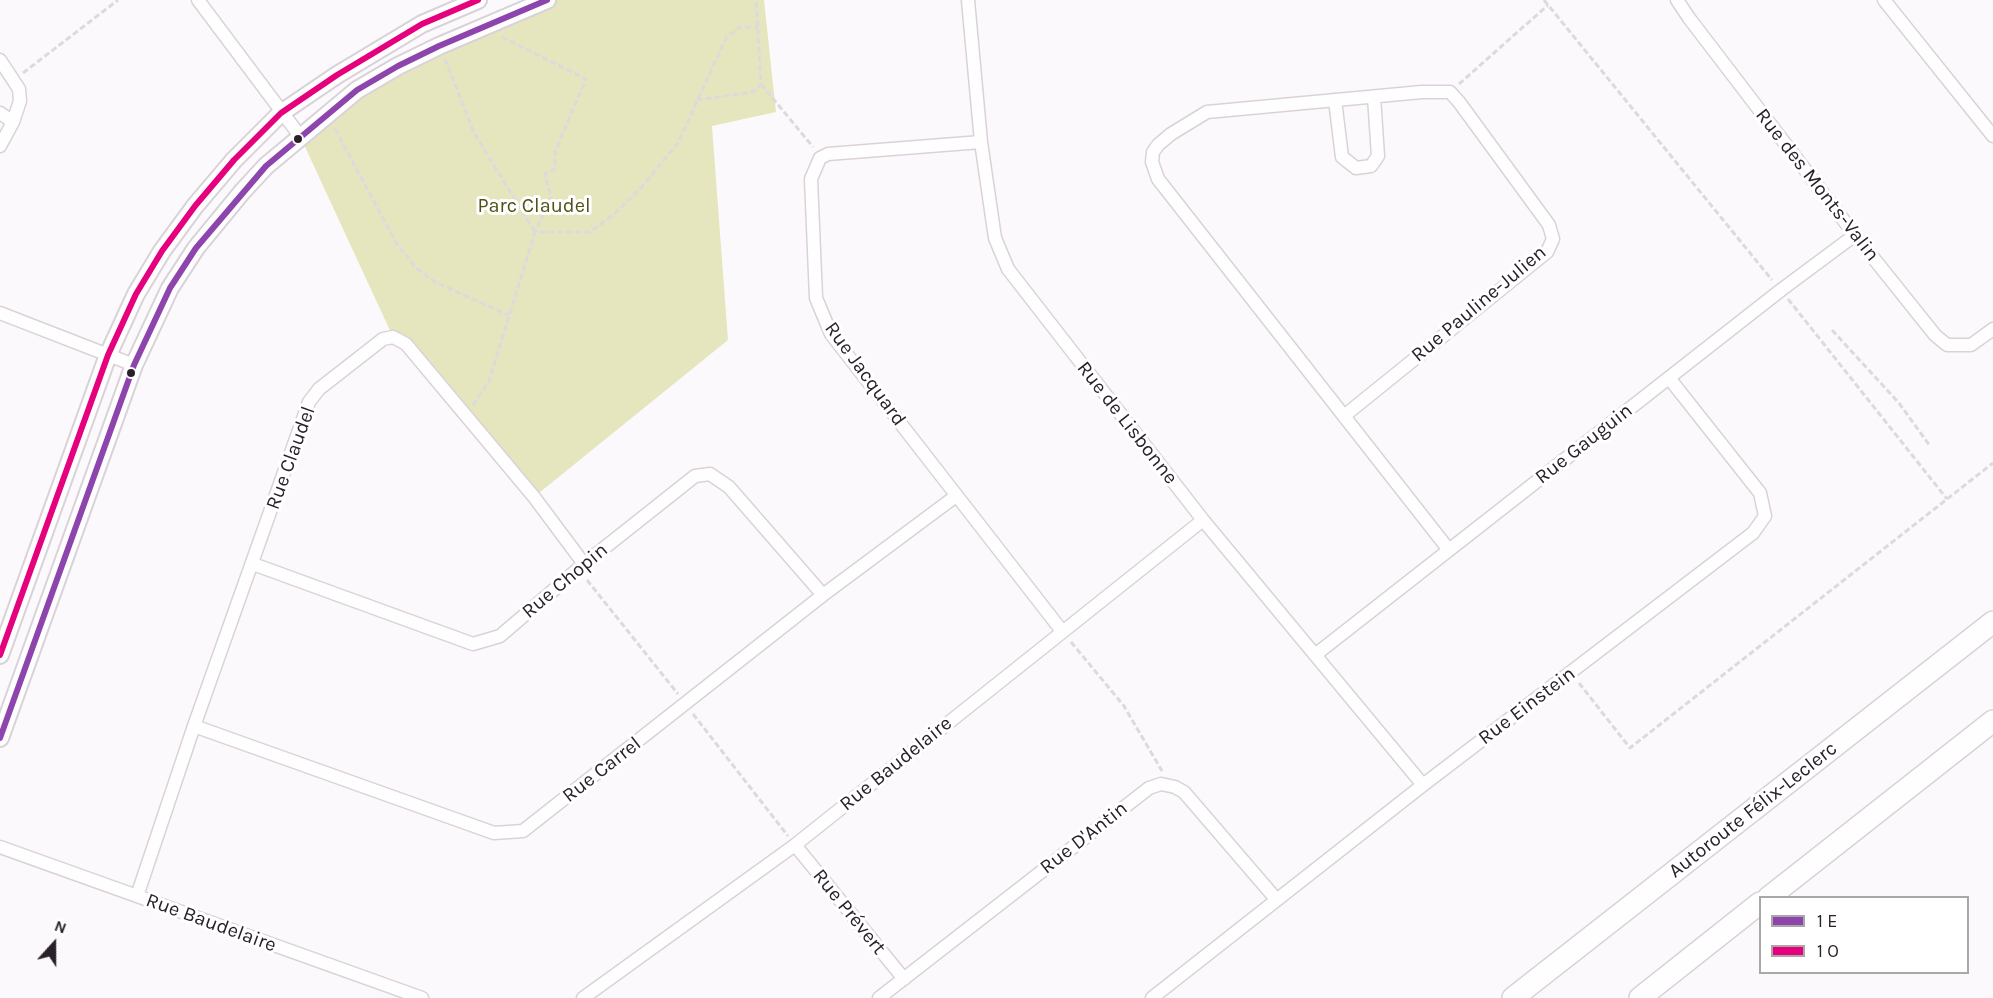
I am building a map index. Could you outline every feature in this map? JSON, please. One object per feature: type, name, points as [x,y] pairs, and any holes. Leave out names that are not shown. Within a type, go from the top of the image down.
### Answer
[{"type":"highway","name":"Autoroute Félix-Leclerc","points":[[1513,998],[1993,622]]},
{"type":"highway","points":[[1769,896],[1993,721]]},
{"type":"highway","points":[[1640,998],[1759,905]]},
{"type":"street","points":[[198,0],[300,136]]},
{"type":"street","points":[[0,655],[108,355],[136,294],[162,251],[195,206],[234,160],[281,113],[337,75],[422,24],[478,0]]},
{"type":"street","points":[[0,738],[134,364],[170,288],[196,248],[266,166],[357,90],[398,66],[440,46],[547,0]]},
{"type":"street","name":"Rue de Lisbonne","points":[[968,0],[981,142],[995,238],[1008,269],[1203,520],[1423,785]]},
{"type":"street","name":"Rue des Monts-Valin","points":[[1677,0],[1855,235],[1935,335],[1947,345],[1971,345],[1993,329]]},
{"type":"street","points":[[1884,0],[1993,136]]},
{"type":"street","points":[[0,60],[15,80],[19,89],[20,101],[13,122],[0,146]]},
{"type":"street","points":[[1449,550],[1158,179],[1152,162],[1153,152],[1158,145],[1171,134],[1207,112],[1422,92],[1450,92]]},
{"type":"street","name":"Rue Pauline-Julien","points":[[1344,416],[1547,252],[1553,239],[1550,225],[1450,92]]},
{"type":"street","points":[[1335,100],[1342,157],[1356,168],[1371,166],[1377,156],[1374,97]]},
{"type":"street","points":[[0,113],[13,122]]},
{"type":"street","points":[[822,157],[828,154],[981,142]]},
{"type":"street","name":"Rue Jacquard","points":[[822,157],[815,166],[810,179],[816,298],[831,334],[1062,631]]},
{"type":"street","name":"Rue Gauguin","points":[[1315,655],[1781,290],[1855,235]]},
{"type":"street","points":[[0,313],[134,364]]},
{"type":"street","name":"Rue Claudel","points":[[137,897],[194,726],[309,402],[319,389],[383,339],[393,337],[405,344],[534,497],[584,564]]},
{"type":"street","name":"Rue Einstein","points":[[1152,998],[1423,785],[1754,533],[1765,516],[1760,494],[1669,378]]},
{"type":"street","name":"Rue Chopin","points":[[253,564],[473,644],[500,636],[584,564],[695,476],[710,474],[729,487],[823,595]]},
{"type":"street","name":"Rue Carrel","points":[[194,726],[494,833],[523,831],[823,595],[956,496]]},
{"type":"street","name":"Rue Baudelaire","points":[[583,998],[795,845],[1203,520]]},
{"type":"street","name":"Rue D'Antin","points":[[879,998],[1149,788],[1161,784],[1168,786]]},
{"type":"street","points":[[1168,786],[1184,792],[1276,899]]},
{"type":"street","name":"Rue Prévert","points":[[795,845],[904,979]]},
{"type":"street","name":"Rue Baudelaire","points":[[0,847],[422,998]]},
{"type":"path","points":[[15,80],[118,0]]},
{"type":"path","points":[[756,0],[761,84],[822,157]]},
{"type":"path","points":[[1544,0],[1781,290],[1947,499]]},
{"type":"path","points":[[1450,92],[1548,5]]},
{"type":"path","points":[[466,417],[489,381],[507,315],[535,232],[551,200],[545,174],[555,169],[555,152],[585,79],[484,27]]},
{"type":"path","points":[[535,232],[590,232],[613,215],[640,189],[678,143],[726,38],[740,27],[758,27]]},
{"type":"path","points":[[440,46],[474,133],[535,232]]},
{"type":"path","points":[[697,100],[753,92],[761,84]]},
{"type":"path","points":[[327,114],[397,244],[416,268],[435,282],[507,315]]},
{"type":"path","points":[[1832,330],[1899,403],[1930,446]]},
{"type":"path","points":[[1570,672],[1630,748],[1993,463]]},
{"type":"path","points":[[1062,631],[1124,706],[1158,762],[1168,786]]},
{"type":"green space","name":"Parc Claudel","points":[[547,0],[764,0],[776,112],[712,126],[728,340],[534,497],[393,337],[300,136],[357,90]]},
{"type":"transit line","points":[[0,655],[108,355],[136,294],[162,251],[195,206],[234,160],[281,113],[337,75],[422,24],[478,0]]},
{"type":"transit line","points":[[0,738],[134,365],[170,288],[196,248],[266,166],[357,90],[439,46],[547,0]]}]
